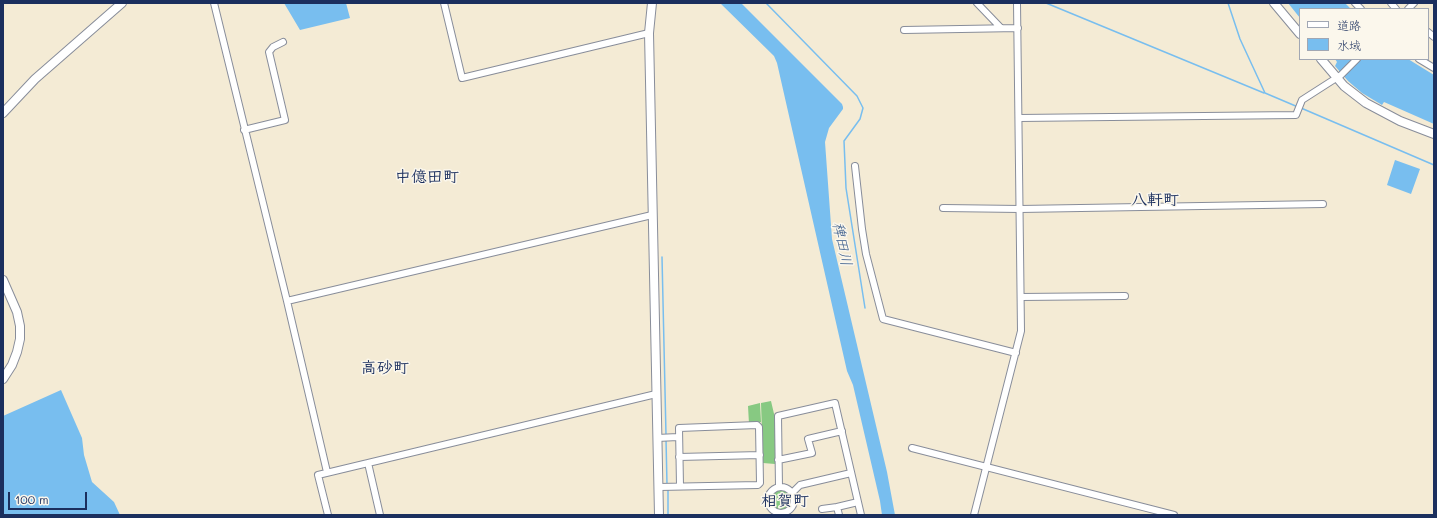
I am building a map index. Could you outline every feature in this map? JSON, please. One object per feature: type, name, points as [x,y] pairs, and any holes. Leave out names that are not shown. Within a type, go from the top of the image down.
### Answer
[{"type":"street","points":[[3,113],[35,79],[122,3]]},
{"type":"street","points":[[214,3],[287,301],[326,472]]},
{"type":"street","points":[[444,3],[462,78],[648,33]]},
{"type":"street","points":[[652,3],[648,33],[656,394],[663,438],[664,487],[659,515]]},
{"type":"street","points":[[977,3],[1001,28]]},
{"type":"street","points":[[974,515],[1021,331],[1017,3]]},
{"type":"street","points":[[1274,3],[1299,33]]},
{"type":"street","points":[[904,30],[1018,28]]},
{"type":"street","points":[[244,130],[285,120],[269,52],[273,47],[283,42]]},
{"type":"street","points":[[1321,60],[1338,76],[1351,92],[1366,104],[1400,121],[1434,134]]},
{"type":"street","points":[[1019,118],[1296,115],[1302,100],[1338,76],[1356,60]]},
{"type":"street","points":[[1421,60],[1434,68]]},
{"type":"street","points":[[855,166],[866,254],[883,319],[1016,352]]},
{"type":"street","points":[[943,208],[1020,209],[1323,204]]},
{"type":"street","points":[[287,301],[652,215]]},
{"type":"street","points":[[3,280],[17,312],[20,333],[17,352],[12,365],[3,379]]},
{"type":"street","points":[[1021,297],[1125,296]]},
{"type":"street","points":[[328,515],[318,475],[326,472],[656,394]]},
{"type":"street","points":[[779,487],[778,416],[835,403],[861,515]]},
{"type":"street","points":[[664,487],[758,485],[760,483],[760,455],[759,428],[757,425],[680,427],[678,437],[680,486]]},
{"type":"street","points":[[778,460],[812,453],[808,439],[842,431]]},
{"type":"street","points":[[663,438],[678,437]]},
{"type":"street","points":[[912,448],[1174,515]]},
{"type":"street","points":[[679,457],[760,455]]},
{"type":"street","points":[[368,463],[380,515]]},
{"type":"street","points":[[792,493],[800,485],[851,473]]},
{"type":"street","points":[[779,487],[788,489],[792,493],[794,500],[794,504],[789,511],[781,514],[772,513],[768,503],[771,491],[779,487]]},
{"type":"street","points":[[822,509],[858,502]]},
{"type":"street","points":[[837,507],[839,515]]},
{"type":"green space","points":[[771,401],[775,418],[775,464],[763,463],[761,403]]},
{"type":"green space","points":[[760,403],[761,422],[749,424],[748,406]]},
{"type":"green space","points":[[781,490],[789,493],[792,501],[789,509],[781,512],[773,509],[770,501],[773,493]]},
{"type":"water","points":[[284,3],[346,3],[350,18],[300,30]]},
{"type":"water","points":[[720,3],[741,3],[842,104],[843,109],[829,128],[825,142],[832,239],[887,472],[895,515],[882,515],[853,385],[847,371],[777,63],[774,56]]},
{"type":"water","points":[[1288,3],[1345,3],[1350,8],[1299,8],[1299,17]]},
{"type":"water","points":[[1336,60],[1410,60],[1434,75],[1434,124],[1384,102],[1382,105],[1362,93],[1348,81],[1335,66],[1337,62]]},
{"type":"water","points":[[1395,160],[1420,169],[1411,194],[1387,185]]},
{"type":"water","points":[[61,390],[82,438],[84,455],[92,482],[114,502],[120,515],[3,515],[3,416]]},
{"type":"waterway","name":"稗田川","points":[[766,3],[857,96],[863,108],[860,119],[844,141],[846,188],[865,308]]},
{"type":"waterway","points":[[1046,3],[1264,93]]},
{"type":"waterway","points":[[1228,3],[1240,39],[1265,93],[1298,107]]},
{"type":"waterway","points":[[1301,108],[1434,165]]},
{"type":"waterway","points":[[662,257],[666,435]]},
{"type":"waterway","points":[[666,439],[667,485]]},
{"type":"waterway","points":[[668,489],[668,515]]},
{"type":"district","name":"中億田町","points":[[427,177]]},
{"type":"district","name":"八軒町","points":[[1155,200]]},
{"type":"district","name":"高砂町","points":[[385,368]]},
{"type":"district","name":"相賀町","points":[[785,501]]}]
